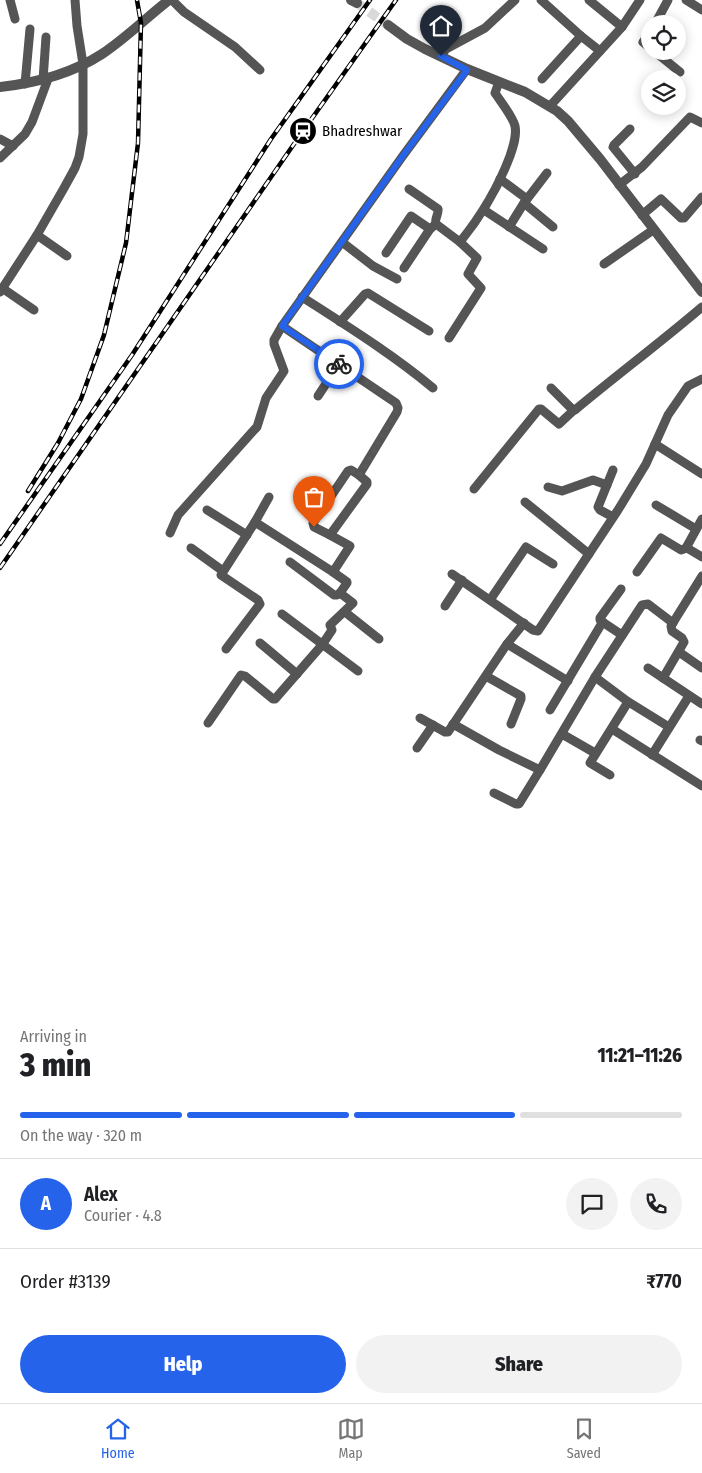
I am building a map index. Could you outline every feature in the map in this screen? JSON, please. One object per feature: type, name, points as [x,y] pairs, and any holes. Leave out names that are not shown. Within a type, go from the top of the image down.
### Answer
[{"type":"street","points":[[10,0],[15,19]]},
{"type":"street","points":[[34,310],[1,290],[37,235],[75,168],[79,157],[83,134],[83,64],[75,0]]},
{"type":"street","points":[[0,87],[46,80],[83,64],[103,53],[170,0],[184,12],[235,47],[260,70]]},
{"type":"street","points":[[441,56],[446,49],[486,28],[515,0]]},
{"type":"street","points":[[541,0],[600,51]]},
{"type":"street","points":[[589,0],[622,27]]},
{"type":"street","points":[[550,106],[622,27],[640,0]]},
{"type":"street","points":[[660,15],[668,0]]},
{"type":"street","points":[[686,0],[702,10]]},
{"type":"street","points":[[388,25],[407,39],[467,70],[525,92],[550,106],[568,121],[600,159],[702,292]]},
{"type":"street","points":[[25,84],[30,29]]},
{"type":"street","points":[[542,79],[581,36]]},
{"type":"street","points":[[0,158],[25,134],[32,122],[46,80],[46,37]]},
{"type":"street","points":[[665,60],[678,70]]},
{"type":"street","points":[[170,533],[178,515],[257,427],[266,398],[284,371],[274,344],[282,326],[467,70]]},
{"type":"street","points":[[460,242],[484,210],[500,179],[512,150],[516,134],[514,122],[495,94],[499,82]]},
{"type":"street","points":[[619,185],[662,148],[690,116],[702,123]]},
{"type":"street","points":[[630,129],[613,146],[634,174]]},
{"type":"street","points":[[0,139],[13,146]]},
{"type":"street","points":[[510,227],[525,201],[547,173]]},
{"type":"street","points":[[500,179],[553,227]]},
{"type":"street","points":[[404,268],[433,227],[439,213],[438,209],[409,189]]},
{"type":"street","points":[[642,215],[662,199],[681,218],[684,218],[702,197]]},
{"type":"street","points":[[484,210],[543,249]]},
{"type":"street","points":[[386,253],[411,216],[460,242],[477,258],[468,274],[481,288],[449,338]]},
{"type":"street","points":[[604,264],[653,230]]},
{"type":"street","points":[[37,235],[67,256]]},
{"type":"street","points":[[342,242],[373,266],[396,279]]},
{"type":"street","points":[[340,322],[364,294],[368,293],[429,331]]},
{"type":"street","points":[[302,297],[433,388]]},
{"type":"street","points":[[474,489],[539,409],[559,424],[610,380],[702,307]]},
{"type":"street","points":[[282,326],[396,403],[398,408],[360,475]]},
{"type":"street","points":[[318,396],[339,364]]},
{"type":"street","points":[[452,574],[533,630],[538,631],[646,464],[666,418],[684,390],[702,378]]},
{"type":"street","points":[[551,388],[574,410]]},
{"type":"street","points":[[655,444],[702,474]]},
{"type":"street","points":[[330,535],[367,483],[360,475],[351,470],[348,471],[313,523],[314,527],[350,546],[333,572]]},
{"type":"street","points":[[613,470],[598,507],[613,517]]},
{"type":"street","points":[[548,487],[562,491],[594,480],[607,485]]},
{"type":"street","points":[[226,649],[260,604],[258,600],[221,574],[255,522],[268,497]]},
{"type":"street","points":[[525,502],[589,554]]},
{"type":"street","points":[[656,505],[696,529]]},
{"type":"street","points":[[207,510],[247,535]]},
{"type":"street","points":[[637,572],[661,538],[681,550],[686,548],[702,519]]},
{"type":"street","points":[[255,522],[348,582],[340,593],[334,595],[290,562]]},
{"type":"street","points":[[490,600],[526,547],[553,564]]},
{"type":"street","points":[[191,548],[223,571]]},
{"type":"street","points":[[686,548],[702,557]]},
{"type":"street","points":[[663,678],[684,641],[671,629],[673,623],[702,576]]},
{"type":"street","points":[[445,606],[462,580]]},
{"type":"street","points":[[621,589],[600,620],[622,635]]},
{"type":"street","points":[[208,724],[241,676],[245,676],[275,699],[322,645],[332,630],[331,624],[353,603],[340,593]]},
{"type":"street","points":[[494,793],[519,804],[595,677],[644,604],[648,604],[673,623]]},
{"type":"street","points":[[345,612],[379,638]]},
{"type":"street","points":[[282,614],[358,671]]},
{"type":"street","points":[[550,710],[603,622]]},
{"type":"street","points":[[420,718],[446,732],[507,644],[524,623]]},
{"type":"street","points":[[260,643],[297,674]]},
{"type":"street","points":[[507,644],[568,681]]},
{"type":"street","points":[[679,652],[702,668]]},
{"type":"street","points":[[648,668],[702,704]]},
{"type":"street","points":[[486,676],[521,696],[511,724]]},
{"type":"street","points":[[595,677],[628,702],[669,727]]},
{"type":"street","points":[[652,755],[689,696]]},
{"type":"street","points":[[610,775],[590,763],[628,702]]},
{"type":"street","points":[[453,724],[540,770]]},
{"type":"street","points":[[417,748],[434,726]]},
{"type":"street","points":[[612,729],[702,786]]},
{"type":"street","points":[[562,734],[595,754]]},
{"type":"tunnel","points":[[357,3],[388,25]]},
{"type":"railway","points":[[28,491],[58,443],[81,399],[104,335],[126,243],[138,143],[141,23],[137,0]]},
{"type":"railway","points":[[0,544],[132,355],[271,139],[370,0]]},
{"type":"railway","points":[[0,568],[396,0]]},
{"type":"way so far","points":[[314,527],[313,523],[348,471],[351,470],[360,475],[398,408],[396,403],[339,364]]},
{"type":"place","name":"Bhadreshwar","points":[[303,131]]},
{"type":"route","points":[[339,364],[282,326],[402,157],[467,70],[441,56]]}]
